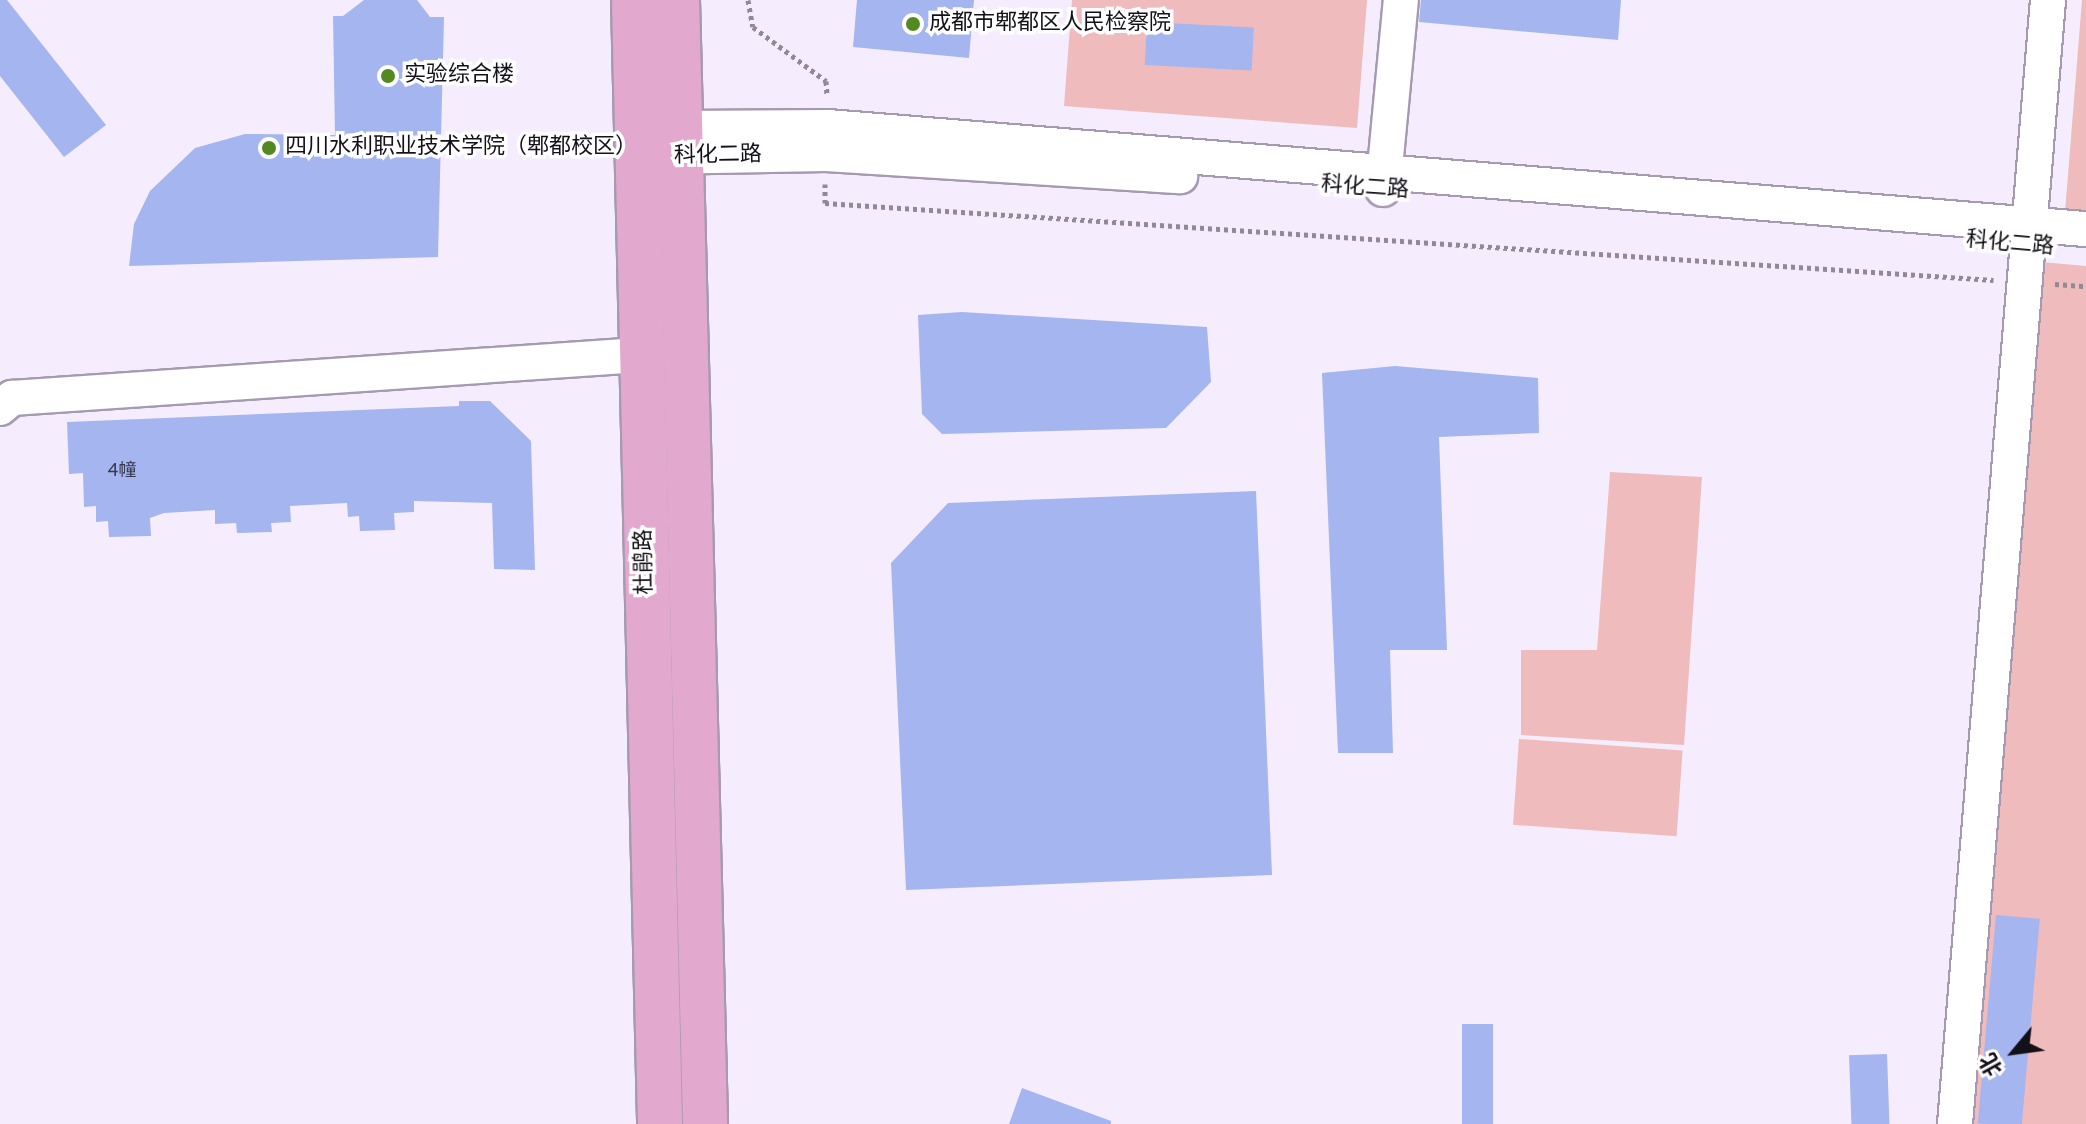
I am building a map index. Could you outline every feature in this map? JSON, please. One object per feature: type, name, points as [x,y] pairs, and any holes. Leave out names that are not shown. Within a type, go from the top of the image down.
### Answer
[{"type":"main road","name":"杜鹃路","points":[[634,0],[669,147],[705,1124]]},
{"type":"main road","name":"杜鹃路","points":[[660,1124],[640,355],[669,147],[677,0]]},
{"type":"street","points":[[1385,178],[1401,0]]},
{"type":"street","points":[[1955,1124],[2048,0]]},
{"type":"street","name":"科化二路","points":[[669,147],[827,141],[1385,178],[2030,235],[2086,251]]},
{"type":"street","points":[[2030,235],[2086,229]]},
{"type":"street","points":[[0,408],[12,398],[640,355]]},
{"type":"path","points":[[748,0],[753,27],[826,81],[825,203],[2086,286]]},
{"type":"shaded area","points":[[1072,0],[1367,0],[1357,128],[1064,106]]},
{"type":"shaded area","points":[[2082,0],[2086,0],[2086,213],[2065,212]]},
{"type":"shaded area","points":[[2041,262],[2086,266],[2086,1124],[1970,1124]]},
{"type":"shaded area","points":[[1610,472],[1702,477],[1684,745],[1521,735],[1521,650],[1597,650]]},
{"type":"shaded area","points":[[1519,739],[1683,750],[1677,836],[1513,825]]},
{"type":"building","points":[[0,0],[7,0],[106,125],[64,157],[0,76]]},
{"type":"building","name":"实验综合楼","points":[[364,0],[417,0],[430,17],[444,17],[438,257],[129,266],[134,224],[150,191],[195,148],[245,134],[335,135],[333,16],[343,16]]},
{"type":"building","name":"成都市郫都区人民检察院","points":[[857,0],[974,0],[969,58],[853,47]]},
{"type":"building","points":[[1421,0],[1621,0],[1618,40],[1419,22]]},
{"type":"building","points":[[1147,22],[1254,28],[1252,71],[1145,65]]},
{"type":"building","points":[[962,312],[1207,327],[1211,382],[1166,428],[942,434],[922,414],[918,315]]},
{"type":"building","points":[[1395,366],[1538,378],[1539,433],[1439,437],[1447,650],[1390,650],[1393,753],[1338,753],[1322,373]]},
{"type":"building","points":[[459,401],[490,401],[531,441],[535,570],[494,569],[492,503],[414,501],[414,512],[394,513],[395,530],[360,531],[359,516],[348,517],[347,503],[290,506],[291,522],[271,523],[272,532],[237,533],[236,523],[215,524],[215,510],[164,513],[150,518],[151,536],[109,537],[108,521],[96,522],[96,506],[84,507],[83,473],[69,474],[67,422],[459,406]]},
{"type":"building","points":[[1256,491],[1272,875],[906,890],[891,563],[948,503]]},
{"type":"building","points":[[1996,915],[2040,919],[2022,1124],[1978,1123]]},
{"type":"building","points":[[1462,1024],[1493,1024],[1493,1124],[1462,1124]]},
{"type":"building","points":[[1887,1054],[1889,1124],[1851,1124],[1849,1055]]},
{"type":"building","points":[[1022,1088],[1111,1121],[1111,1124],[1009,1124]]},
{"type":"place","name":"成都市郫都区人民检察院","points":[[913,24]]},
{"type":"place","name":"实验综合楼","points":[[388,76]]},
{"type":"place","name":"四川水利职业技术学院（郫都校区）","points":[[269,148]]}]
